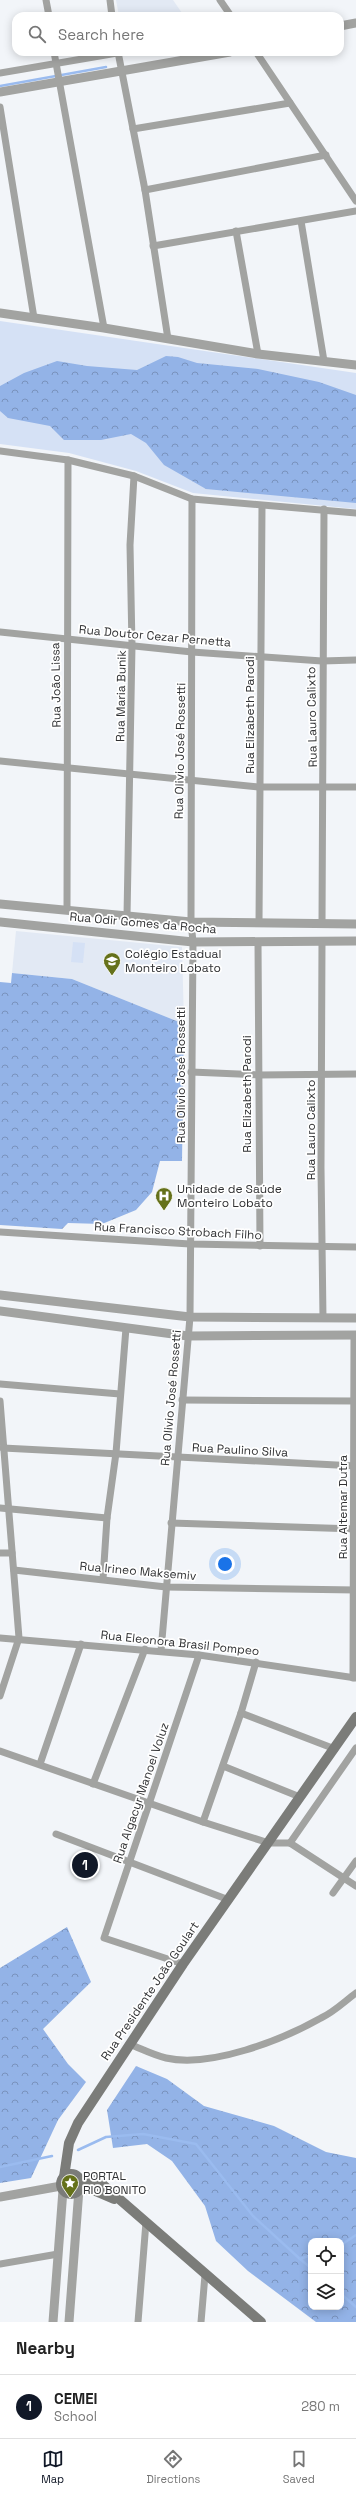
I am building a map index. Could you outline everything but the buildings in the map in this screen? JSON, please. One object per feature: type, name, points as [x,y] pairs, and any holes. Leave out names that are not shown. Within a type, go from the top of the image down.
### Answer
[{"type":"main road","name":"Rua Presidente João Goulart","points":[[63,2184],[69,2143],[78,2123],[183,1964],[356,1717]]},
{"type":"main road","points":[[67,2161],[78,2183]]},
{"type":"main road","points":[[78,2183],[71,2193],[63,2184],[69,2174],[78,2183],[122,2203],[261,2322]]},
{"type":"street","points":[[46,0],[48,12]]},
{"type":"street","points":[[110,0],[112,12]]},
{"type":"street","points":[[220,0],[228,12]]},
{"type":"street","points":[[344,25],[356,23]]},
{"type":"street","points":[[55,56],[104,328]]},
{"type":"street","points":[[0,73],[57,66],[102,56]]},
{"type":"street","points":[[120,56],[122,72],[145,190],[168,340]]},
{"type":"street","points":[[0,92],[208,56]]},
{"type":"street","points":[[259,56],[356,201]]},
{"type":"street","points":[[133,129],[290,102]]},
{"type":"street","points":[[0,107],[34,318]]},
{"type":"street","points":[[145,190],[326,155]]},
{"type":"street","points":[[153,246],[301,221],[356,210]]},
{"type":"street","points":[[301,221],[324,361]]},
{"type":"street","points":[[236,231],[258,354]]},
{"type":"street","points":[[0,313],[104,328],[258,354],[356,365]]},
{"type":"street","points":[[0,451],[68,460],[134,476],[192,499],[262,506],[324,509],[356,513]]},
{"type":"street","name":"Rua João Lissa","points":[[67,910],[68,768],[66,640],[68,460]]},
{"type":"street","name":"Rua Maria Bunik","points":[[127,916],[132,646],[130,545],[134,476]]},
{"type":"street","name":"Rua Olivio José Rossetti","points":[[160,1651],[176,1458],[190,1316],[193,942],[191,922],[190,780],[192,499]]},
{"type":"street","name":"Rua Elizabeth Parodi","points":[[259,923],[262,506]]},
{"type":"street","name":"Rua Lauro Calixto","points":[[322,924],[324,787],[322,661],[324,509]]},
{"type":"street","name":"Rua Doutor Cezar Pernetta","points":[[0,632],[192,652],[322,661],[356,660]]},
{"type":"street","points":[[0,760],[68,768],[261,786],[356,787]]},
{"type":"street","name":"Rua Odir Gomes da Rocha","points":[[0,904],[191,922],[356,924]]},
{"type":"street","name":"Rua Odir Gomes da Rocha","points":[[0,922],[193,942],[356,942]]},
{"type":"street","name":"Rua Elizabeth Parodi","points":[[258,942],[260,1246]]},
{"type":"street","name":"Rua Lauro Calixto","points":[[322,942],[321,1168],[323,1318]]},
{"type":"street","points":[[191,1072],[259,1075],[322,1073],[356,1074]]},
{"type":"street","name":"Rua Francisco Strobach Filho","points":[[0,1232],[190,1244],[356,1248]]},
{"type":"street","points":[[0,1295],[190,1316],[356,1318]]},
{"type":"street","points":[[0,1311],[188,1336],[355,1335]]},
{"type":"street","points":[[102,1580],[107,1518],[116,1453],[126,1328]]},
{"type":"street","name":"Rua Altemar Dutra","points":[[355,1335],[355,1678]]},
{"type":"street","points":[[0,1384],[120,1394]]},
{"type":"street","points":[[182,1400],[355,1402]]},
{"type":"street","points":[[0,1401],[3,1448],[2,1465],[4,1509],[14,1570],[18,1638],[0,1696]]},
{"type":"street","name":"Rua Paulino Silva","points":[[3,1448],[355,1466]]},
{"type":"street","points":[[4,1509],[107,1518]]},
{"type":"street","points":[[171,1523],[355,1529]]},
{"type":"street","points":[[0,1553],[12,1553]]},
{"type":"street","name":"Rua Irineo Maksemiv","points":[[14,1570],[166,1586],[355,1590]]},
{"type":"street","name":"Rua Eleonora Brasil Pompeo","points":[[0,1638],[18,1638],[199,1655],[256,1662],[355,1678]]},
{"type":"street","points":[[40,1764],[81,1644]]},
{"type":"street","points":[[93,1784],[145,1649]]},
{"type":"street","name":"Rua Algacyr Manoel Voluz","points":[[183,1964],[104,1938],[199,1655]]},
{"type":"street","points":[[203,1822],[241,1713],[256,1662]]},
{"type":"street","points":[[241,1713],[335,1749]]},
{"type":"street","points":[[290,1843],[356,1748]]},
{"type":"street","points":[[0,1752],[40,1764],[150,1804],[269,1843],[290,1843],[356,1886]]},
{"type":"street","points":[[223,1766],[300,1797]]},
{"type":"street","points":[[56,1834],[229,1900]]},
{"type":"street","points":[[333,1893],[356,1861]]},
{"type":"street","points":[[130,2044],[167,2058],[188,2060],[221,2057],[259,2045],[322,2018],[356,1993]]},
{"type":"street","points":[[69,2322],[78,2183]]},
{"type":"street","points":[[0,2197],[63,2184],[53,2322]]},
{"type":"street","points":[[138,2322],[146,2222]]},
{"type":"street","points":[[0,2264],[58,2254]]},
{"type":"street","points":[[201,2322],[205,2275]]},
{"type":"shaded area","points":[[116,0],[173,0],[181,12],[118,12]]},
{"type":"shaded area","points":[[0,321],[356,373],[356,509],[193,493],[136,471],[69,453],[0,444]]},
{"type":"shaded area","name":"Colégio Estadual Monteiro Lobato","points":[[16,931],[182,947],[184,1024],[72,979],[12,973]]},
{"type":"shaded area","points":[[73,942],[85,943],[83,963],[71,962]]},
{"type":"green space","points":[[166,356],[178,357],[197,363],[258,369],[319,382],[356,395],[356,503],[206,489],[164,465],[146,443],[131,434],[101,440],[64,440],[50,426],[8,418],[0,411],[0,386],[24,373],[57,361],[87,366],[137,370]]},
{"type":"green space","points":[[12,973],[72,979],[184,1024],[182,1161],[160,1161],[152,1192],[136,1210],[102,1224],[68,1223],[62,1229],[0,1225],[0,982],[11,983]]},
{"type":"green space","points":[[67,1927],[91,1982],[43,2029],[68,2064],[86,2082],[58,2120],[31,2178],[0,2183],[0,1968]]},
{"type":"green space","points":[[136,2066],[167,2079],[204,2106],[274,2126],[326,2152],[356,2158],[356,2322],[316,2322],[248,2271],[216,2241],[205,2206],[172,2161],[147,2144],[113,2148],[107,2110]]},
{"type":"waterway","points":[[0,86],[106,67]]},
{"type":"waterway","points":[[78,2150],[106,2137],[143,2134],[196,2144],[253,2216],[300,2259],[308,2256]]},
{"type":"waterway","points":[[0,2167],[52,2156]]},
{"type":"waterway","points":[[344,2243],[356,2235]]},
{"type":"waterway","points":[[300,2259],[308,2266]]},
{"type":"waterway","points":[[344,2297],[356,2307]]},
{"type":"place","name":"Colégio Estadual Monteiro Lobato","points":[[112,976]]},
{"type":"place","name":"Unidade de Saúde Monteiro Lobato","points":[[164,1211]]},
{"type":"place","name":"CEMEI","points":[[85,1865]]},
{"type":"place","name":"PORTAL RIO BONITO","points":[[70,2198]]}]
